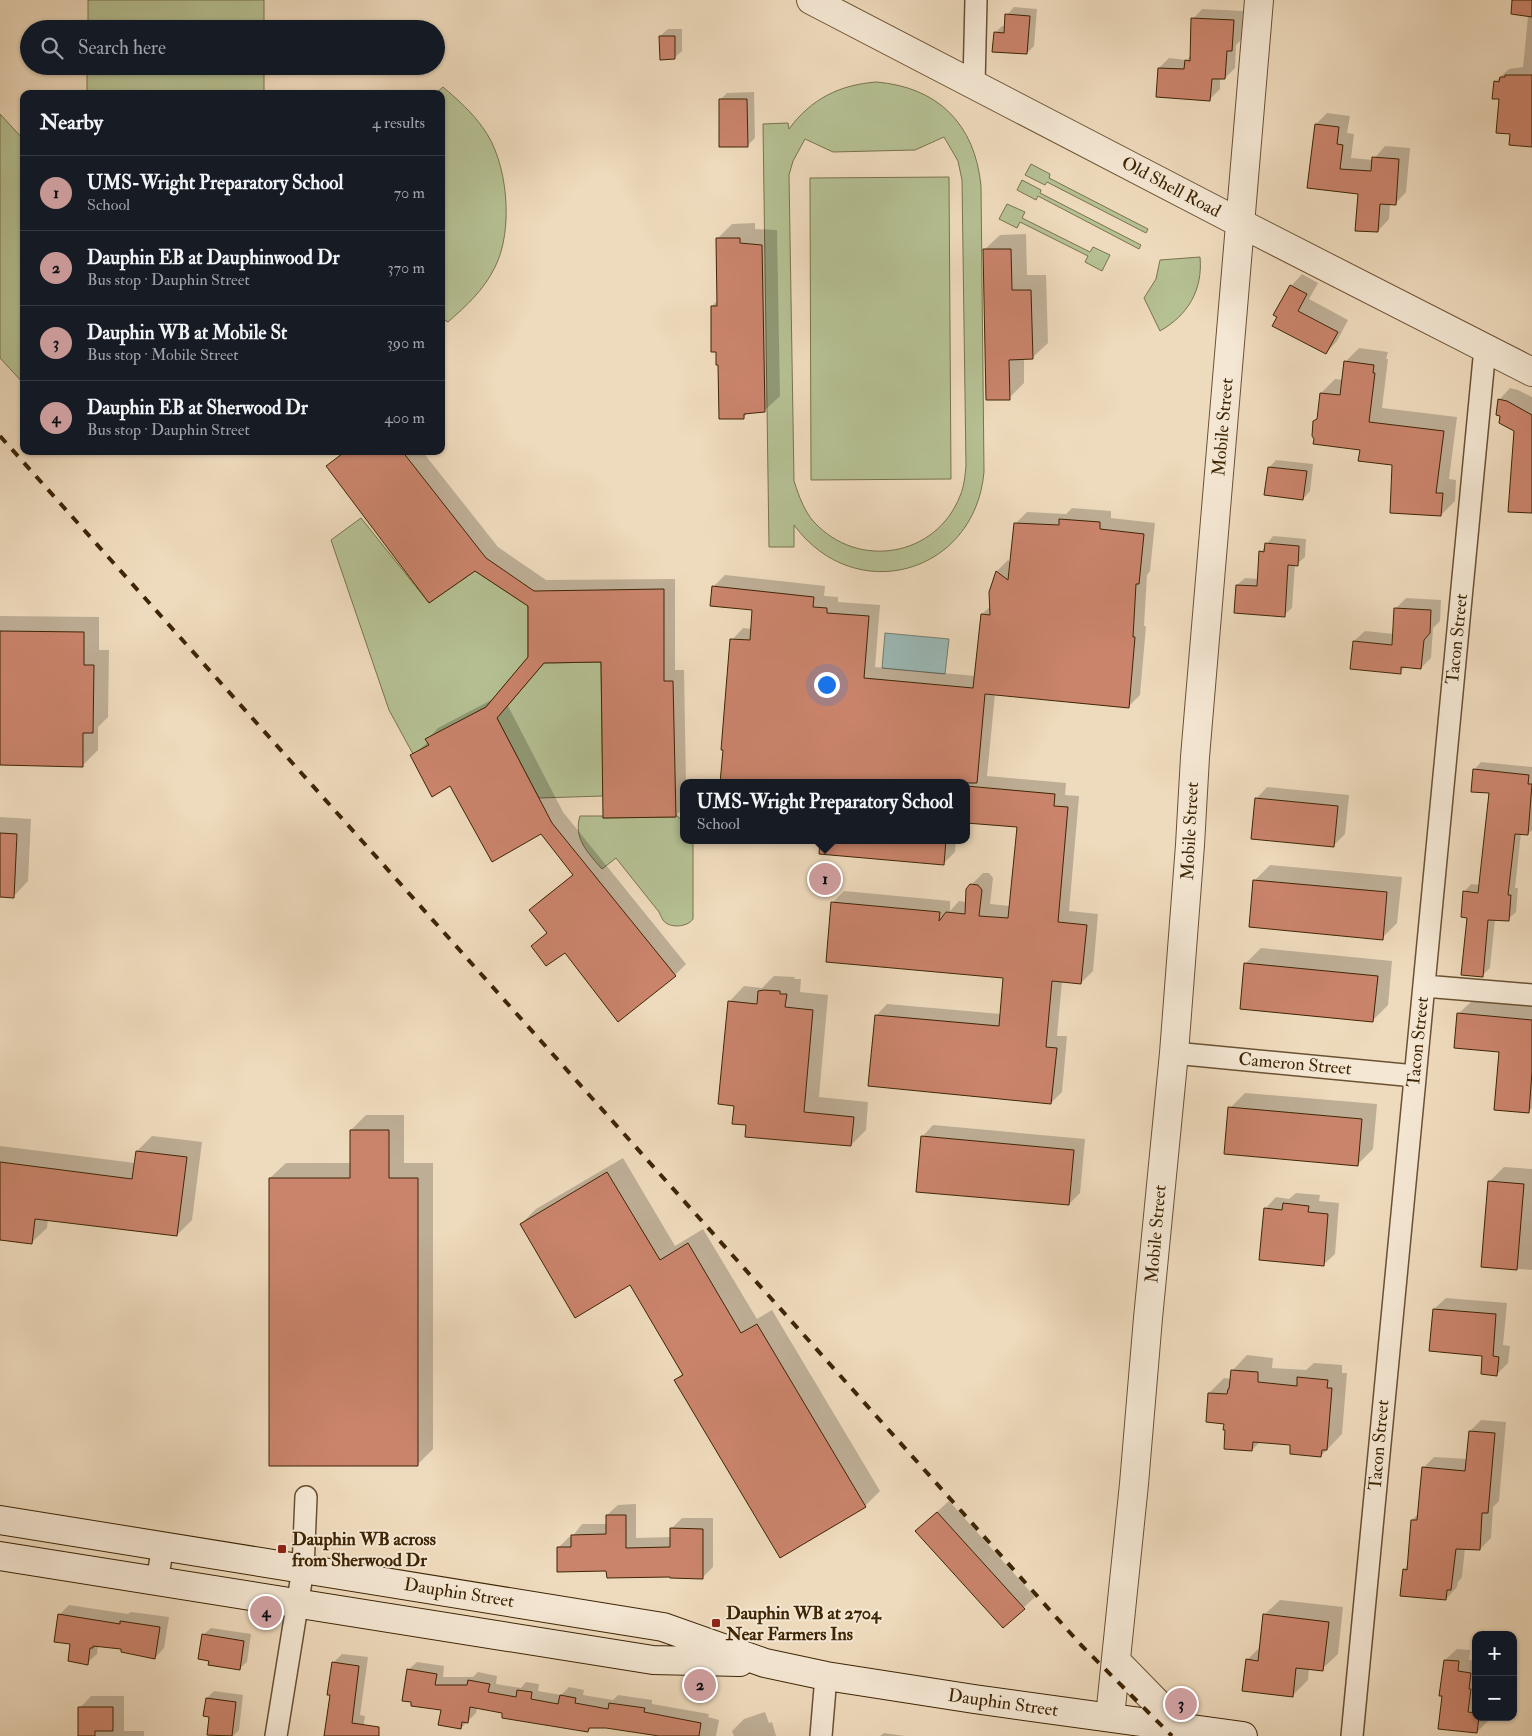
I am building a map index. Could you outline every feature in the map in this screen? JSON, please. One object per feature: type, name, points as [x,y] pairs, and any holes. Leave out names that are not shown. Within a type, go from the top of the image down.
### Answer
[{"type":"street","name":"Old Shell Road","points":[[812,0],[1240,223],[1532,372]]},
{"type":"street","points":[[974,84],[976,0]]},
{"type":"street","name":"Mobile Street","points":[[1110,1717],[1174,1053],[1195,757],[1259,0]]},
{"type":"street","name":"Tacon Street","points":[[1352,1736],[1485,348]]},
{"type":"street","points":[[1424,986],[1532,995]]},
{"type":"street","name":"Cameron Street","points":[[1174,1053],[1415,1076]]},
{"type":"street","points":[[276,1736],[303,1569],[306,1497]]},
{"type":"street","name":"Dauphin Street","points":[[0,1520],[663,1627],[765,1663],[826,1676],[974,1699],[1243,1736]]},
{"type":"street","points":[[157,1581],[163,1546]]},
{"type":"street","name":"Dauphin Street","points":[[0,1556],[653,1660],[765,1663]]},
{"type":"street","points":[[1116,1661],[1159,1705],[1170,1726]]},
{"type":"street","points":[[821,1736],[826,1676]]},
{"type":"green space","points":[[88,0],[264,0],[264,20],[88,20]]},
{"type":"green space","points":[[87,75],[264,75],[264,90],[87,90]]},
{"type":"green space","points":[[876,82],[898,85],[918,92],[935,101],[950,113],[971,144],[981,186],[984,472],[976,507],[959,535],[936,555],[908,568],[879,572],[848,566],[819,551],[794,525],[794,547],[769,547],[763,124],[788,123],[789,129],[807,109],[827,95],[850,86]],"holes":[[[944,137],[958,161],[962,180],[966,466],[962,489],[949,517],[933,533],[915,544],[894,550],[873,551],[852,547],[832,537],[810,518],[794,481],[789,175],[793,161],[805,139],[833,152],[915,150]]]},
{"type":"green space","points":[[443,87],[459,101],[483,128],[498,158],[506,196],[505,234],[495,267],[486,283],[448,322],[445,320],[445,90],[440,90]]},
{"type":"green space","points":[[0,114],[20,136],[20,380],[0,358]]},
{"type":"green space","points":[[1031,164],[1050,174],[1049,178],[1148,229],[1146,233],[1047,182],[1045,185],[1025,175]]},
{"type":"green space","points":[[949,177],[951,479],[811,480],[810,178]]},
{"type":"green space","points":[[1022,180],[1041,190],[1040,193],[1141,245],[1139,249],[1038,196],[1036,200],[1017,190]]},
{"type":"green space","points":[[1007,204],[1025,212],[1022,218],[1090,252],[1093,247],[1110,255],[1102,271],[1085,262],[1088,256],[1020,222],[1017,228],[999,219]]},
{"type":"green space","points":[[1200,257],[1199,280],[1192,300],[1170,325],[1160,331],[1144,298],[1156,279],[1160,260]]},
{"type":"green space","points":[[361,518],[429,603],[475,571],[528,606],[528,657],[486,707],[426,739],[429,745],[413,754],[389,710],[331,540]]},
{"type":"green space","points":[[601,662],[603,796],[539,798],[497,718],[544,663]]},
{"type":"green space","points":[[676,815],[680,818],[680,844],[693,844],[693,919],[687,924],[678,926],[670,925],[663,920],[659,912],[616,858],[602,869],[583,845],[578,824],[580,816],[603,816],[603,818],[675,817]]},
{"type":"water","points":[[885,633],[949,639],[945,674],[882,668]]},
{"type":"building","points":[[1512,0],[1532,0],[1532,17],[1511,14]]},
{"type":"building","points":[[1005,14],[1030,16],[1027,54],[992,52],[994,32],[1004,33]]},
{"type":"building","points":[[1191,18],[1234,20],[1232,51],[1227,51],[1225,79],[1212,79],[1210,101],[1156,97],[1158,68],[1184,69],[1185,60],[1190,61]]},
{"type":"building","points":[[659,36],[675,36],[675,59],[660,60]]},
{"type":"building","points":[[1505,75],[1532,75],[1532,147],[1509,145],[1510,134],[1496,133],[1499,99],[1492,99],[1494,81],[1499,82],[1500,77],[1505,77]]},
{"type":"building","points":[[719,99],[747,99],[748,147],[719,147]]},
{"type":"building","points":[[1315,124],[1339,127],[1337,144],[1343,145],[1340,169],[1371,171],[1372,157],[1399,159],[1396,205],[1380,204],[1378,232],[1355,231],[1358,194],[1307,188]]},
{"type":"building","points":[[716,238],[740,238],[740,243],[762,245],[765,412],[744,414],[744,419],[719,419],[718,365],[716,365],[716,352],[711,352],[711,306],[717,306]]},
{"type":"building","points":[[983,249],[1011,249],[1012,290],[1031,290],[1033,359],[1009,360],[1010,400],[986,400]]},
{"type":"building","points":[[1290,285],[1307,294],[1298,311],[1338,332],[1326,354],[1272,326],[1277,317],[1273,315]]},
{"type":"building","points":[[1344,361],[1374,365],[1373,373],[1375,373],[1369,422],[1444,431],[1436,493],[1443,493],[1441,516],[1390,513],[1392,465],[1358,461],[1360,450],[1313,444],[1313,421],[1317,419],[1320,393],[1340,395]]},
{"type":"building","points":[[1498,399],[1507,401],[1532,415],[1532,513],[1508,512],[1514,431],[1499,423],[1500,416],[1496,415]]},
{"type":"building","points":[[341,455],[405,455],[486,558],[534,591],[664,589],[664,681],[673,681],[676,817],[603,818],[601,662],[544,663],[497,718],[552,823],[676,976],[618,1022],[565,953],[546,966],[531,946],[547,933],[529,910],[573,875],[541,834],[492,862],[450,786],[432,797],[410,755],[429,745],[425,739],[486,707],[528,657],[528,606],[475,571],[429,603],[326,466]]},
{"type":"building","points":[[1268,467],[1307,471],[1303,500],[1264,495]]},
{"type":"building","points":[[1059,519],[1100,522],[1100,529],[1144,534],[1139,584],[1136,584],[1133,637],[1135,637],[1129,708],[985,694],[977,783],[970,783],[970,779],[720,779],[730,639],[750,640],[752,610],[710,606],[712,586],[814,597],[813,607],[827,608],[827,613],[869,616],[864,678],[973,688],[981,614],[990,615],[989,592],[996,571],[1008,580],[1014,523],[1059,525]]},
{"type":"building","points":[[1265,543],[1299,546],[1298,566],[1288,565],[1285,617],[1234,613],[1236,585],[1257,586],[1259,551],[1264,552]]},
{"type":"building","points":[[1394,608],[1431,610],[1430,633],[1424,640],[1421,669],[1401,667],[1401,674],[1350,669],[1353,641],[1392,645]]},
{"type":"building","points":[[0,631],[84,632],[84,665],[94,665],[93,733],[83,733],[83,767],[0,765]]},
{"type":"building","points":[[1473,769],[1529,775],[1528,784],[1532,784],[1528,835],[1515,834],[1508,895],[1511,895],[1509,921],[1488,920],[1483,977],[1461,975],[1467,918],[1461,917],[1463,891],[1478,893],[1489,793],[1471,792]]},
{"type":"building","points":[[970,786],[1055,794],[1054,806],[1068,807],[1058,922],[1087,925],[1081,984],[1052,981],[1046,1047],[1057,1048],[1051,1104],[868,1086],[875,1015],[999,1026],[1003,978],[826,962],[831,902],[940,912],[939,921],[946,912],[965,914],[966,889],[970,884],[978,885],[982,890],[979,916],[1008,918],[1017,827],[970,823]]},
{"type":"building","points":[[1255,798],[1338,806],[1334,847],[1251,839]]},
{"type":"building","points":[[0,833],[17,834],[14,898],[0,897]]},
{"type":"building","points":[[820,844],[946,844],[944,865],[819,854]]},
{"type":"building","points":[[1253,880],[1387,892],[1383,940],[1249,927]]},
{"type":"building","points":[[1244,963],[1378,976],[1373,1022],[1240,1009]]},
{"type":"building","points":[[758,991],[780,991],[780,994],[787,994],[785,1007],[813,1010],[804,1112],[854,1117],[851,1146],[745,1137],[746,1125],[732,1124],[734,1106],[718,1104],[728,1001],[757,1004]]},
{"type":"building","points":[[1457,1013],[1532,1020],[1532,1072],[1529,1113],[1494,1110],[1499,1052],[1454,1048]]},
{"type":"building","points":[[1228,1107],[1362,1119],[1358,1166],[1224,1154]]},
{"type":"building","points":[[350,1130],[389,1130],[389,1178],[418,1178],[418,1466],[269,1466],[269,1178],[350,1178]]},
{"type":"building","points":[[921,1136],[1074,1150],[1069,1205],[916,1192]]},
{"type":"building","points":[[136,1151],[187,1157],[177,1236],[35,1219],[32,1244],[0,1240],[0,1162],[132,1179]]},
{"type":"building","points":[[607,1172],[660,1260],[688,1243],[741,1333],[757,1324],[866,1507],[780,1558],[674,1380],[683,1375],[630,1285],[575,1318],[520,1224]]},
{"type":"building","points":[[1488,1181],[1524,1184],[1517,1270],[1481,1267]]},
{"type":"building","points":[[1283,1203],[1309,1206],[1308,1212],[1328,1214],[1324,1266],[1259,1260],[1264,1208],[1282,1210]]},
{"type":"building","points":[[1433,1309],[1496,1314],[1493,1356],[1499,1357],[1497,1376],[1481,1374],[1482,1356],[1429,1351]]},
{"type":"building","points":[[1231,1370],[1258,1372],[1258,1382],[1297,1386],[1297,1377],[1328,1380],[1327,1388],[1332,1388],[1327,1450],[1322,1450],[1321,1457],[1290,1454],[1290,1445],[1253,1442],[1252,1451],[1224,1449],[1224,1424],[1206,1422],[1208,1393],[1227,1394]]},
{"type":"building","points":[[1469,1431],[1495,1433],[1488,1513],[1482,1513],[1480,1550],[1456,1549],[1451,1590],[1447,1590],[1446,1600],[1400,1596],[1403,1569],[1407,1570],[1411,1520],[1417,1520],[1422,1467],[1465,1471]]},
{"type":"building","points":[[937,1512],[1025,1609],[1003,1628],[915,1531]]},
{"type":"building","points":[[606,1515],[626,1515],[626,1548],[670,1547],[670,1528],[703,1529],[703,1579],[670,1577],[607,1578],[606,1571],[557,1572],[557,1547],[571,1547],[571,1535],[606,1534]]},
{"type":"building","points":[[58,1614],[120,1624],[120,1621],[160,1627],[155,1659],[121,1652],[121,1649],[93,1646],[93,1648],[90,1648],[88,1665],[68,1661],[70,1644],[54,1642]]},
{"type":"building","points":[[1263,1614],[1329,1622],[1323,1671],[1296,1668],[1293,1697],[1242,1691],[1246,1659],[1258,1661]]},
{"type":"building","points":[[202,1634],[244,1641],[240,1670],[208,1665],[209,1661],[198,1659]]},
{"type":"building","points":[[1444,1660],[1459,1661],[1458,1671],[1471,1673],[1468,1712],[1472,1712],[1472,1721],[1478,1721],[1477,1733],[1438,1729],[1442,1696],[1439,1696]]},
{"type":"building","points":[[332,1662],[359,1666],[352,1723],[379,1727],[379,1736],[324,1736],[330,1695],[327,1695]]},
{"type":"building","points":[[407,1669],[437,1674],[435,1685],[467,1685],[468,1680],[490,1684],[488,1692],[516,1697],[517,1690],[532,1692],[531,1699],[558,1704],[560,1695],[576,1698],[575,1703],[608,1709],[609,1703],[645,1708],[644,1712],[701,1723],[699,1736],[659,1736],[606,1728],[589,1728],[588,1732],[502,1718],[502,1713],[470,1707],[468,1723],[462,1722],[461,1729],[438,1725],[441,1710],[411,1706],[411,1702],[402,1701]]},
{"type":"building","points":[[206,1698],[236,1702],[232,1736],[207,1735],[209,1717],[203,1716]]},
{"type":"building","points":[[78,1707],[113,1707],[113,1731],[95,1731],[95,1736],[78,1736]]},
{"type":"railway","points":[[0,436],[1081,1645],[1172,1736]]},
{"type":"place","name":"UMS-Wright Preparatory School","points":[[825,879]]},
{"type":"place","name":"Dauphin WB across from Sherwood Dr","points":[[282,1549]]},
{"type":"place","name":"Dauphin EB at Sherwood Dr","points":[[266,1612]]},
{"type":"place","name":"Dauphin WB at 2704 Near Farmers Ins","points":[[716,1623]]},
{"type":"place","name":"Dauphin EB at Dauphinwood Dr","points":[[700,1685]]},
{"type":"place","name":"Dauphin WB at Mobile St","points":[[1181,1704]]}]
